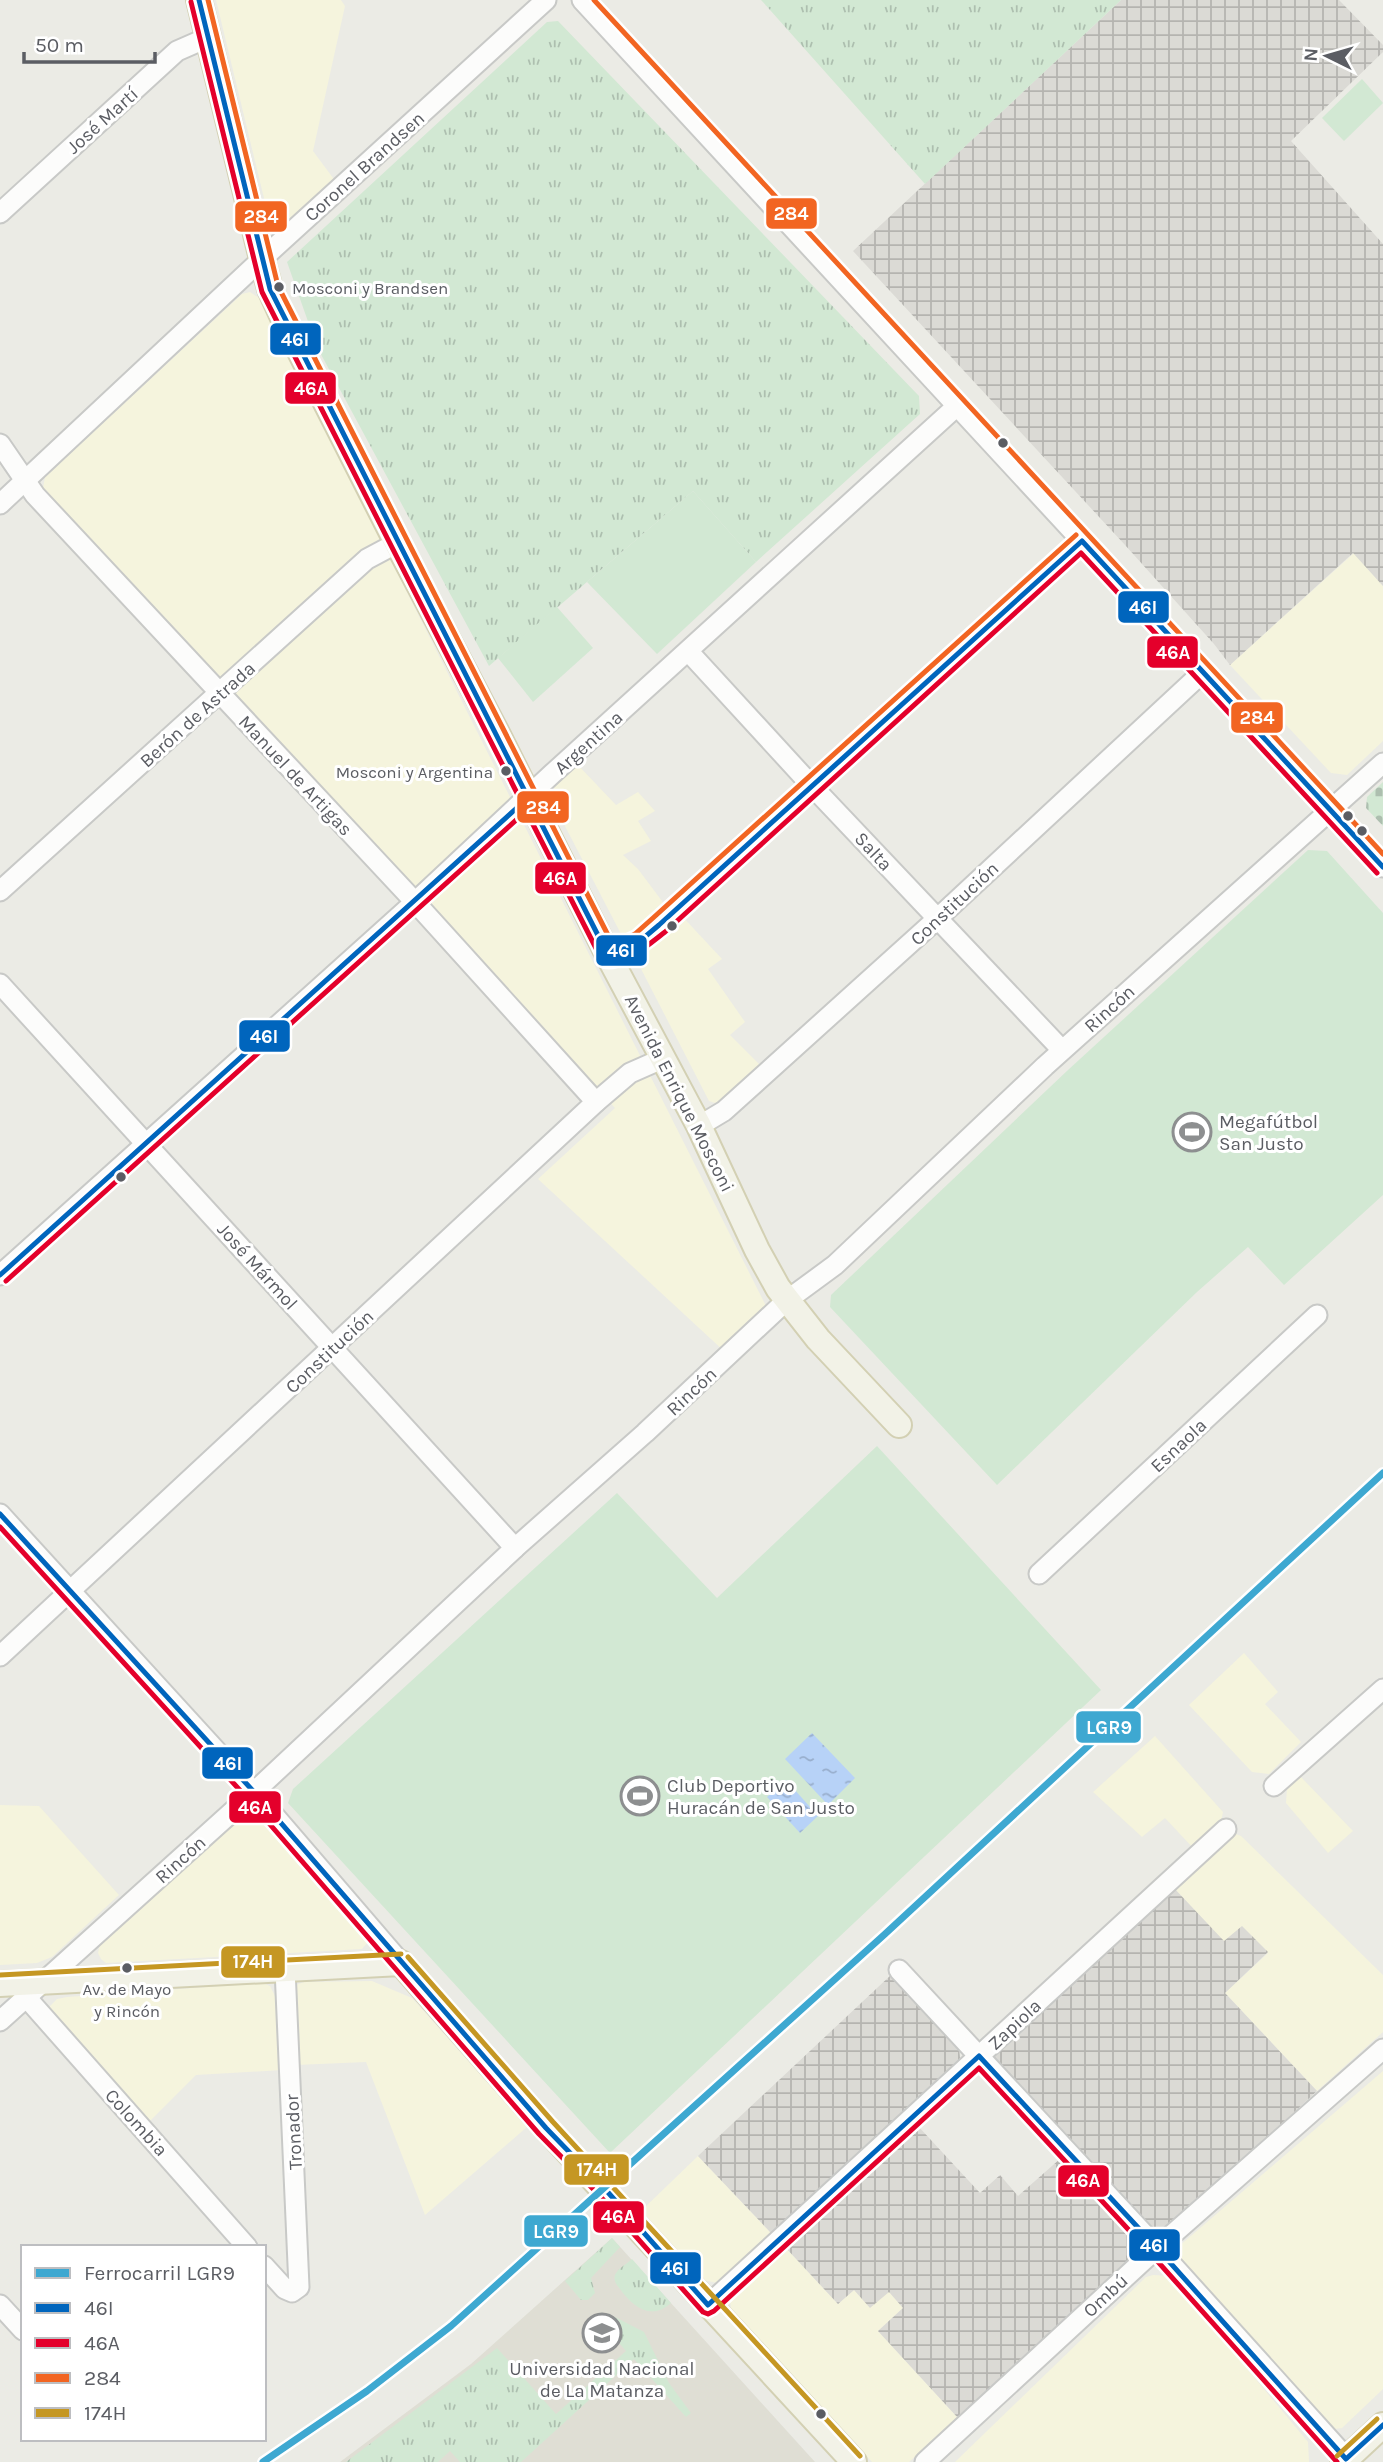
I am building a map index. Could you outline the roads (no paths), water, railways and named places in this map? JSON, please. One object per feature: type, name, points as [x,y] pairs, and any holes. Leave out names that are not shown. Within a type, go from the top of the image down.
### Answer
[{"type":"main road","name":"Avenida Enrique Mosconi","points":[[199,0],[262,259],[284,320],[609,957],[699,1126],[757,1250],[786,1301],[899,1425]]},
{"type":"main road","points":[[0,1984],[35,1989],[285,1969],[401,1964],[546,2128],[854,2462]]},
{"type":"main road","points":[[1346,2461],[1383,2425]]},
{"type":"street","name":"Coronel Brandsen","points":[[0,504],[262,259],[546,0]]},
{"type":"street","points":[[582,0],[1383,867]]},
{"type":"street","name":"José Martí","points":[[0,213],[177,51],[209,37]]},
{"type":"street","name":"Argentina","points":[[0,1275],[415,902],[957,406]]},
{"type":"street","name":"Manuel de Artigas","points":[[0,444],[35,495],[415,902],[596,1102]]},
{"type":"street","points":[[609,957],[640,941],[659,925],[1082,541]]},
{"type":"street","name":"Berón de Astrada","points":[[0,891],[366,559],[397,543]]},
{"type":"street","name":"Salta","points":[[688,651],[1062,1050]]},
{"type":"street","name":"Constitución","points":[[699,1126],[724,1111],[938,918],[1203,672]]},
{"type":"street","name":"Rincón","points":[[0,2021],[254,1793],[515,1548],[645,1433],[786,1301],[835,1265],[1062,1050],[1383,763]]},
{"type":"street","name":"José Mármol","points":[[0,984],[515,1548]]},
{"type":"street","name":"Constitución","points":[[0,1656],[596,1102],[630,1073],[664,1058]]},
{"type":"street","name":"Esnaola","points":[[1039,1574],[1317,1315]]},
{"type":"street","points":[[0,1514],[254,1793],[401,1964]]},
{"type":"street","points":[[1274,1786],[1383,1689]]},
{"type":"street","name":"Zapiola","points":[[708,2305],[1226,1829]]},
{"type":"street","name":"Tronador","points":[[266,2268],[285,2289],[292,2292],[299,2287],[285,1969]]},
{"type":"street","points":[[899,1970],[1157,2248],[1346,2461]]},
{"type":"street","name":"Colombia","points":[[35,1989],[245,2245]]},
{"type":"street","name":"Ombú","points":[[925,2462],[1157,2248],[1383,2049]]},
{"type":"street","points":[[0,2305],[21,2328]]},
{"type":"water","points":[[812,1733],[855,1778],[828,1805],[785,1759]]},
{"type":"water","points":[[786,1780],[818,1816],[800,1833],[767,1797]]},
{"type":"rail line","name":"LGR9","points":[[263,2462],[367,2391],[451,2326],[885,1934],[1383,1473]]},
{"type":"place","name":"Mosconi y Brandsen","points":[[279,287]]},
{"type":"place","name":"Mosconi y Argentina","points":[[506,771]]},
{"type":"place","name":"Megafútbol San Justo","points":[[1192,1132]]},
{"type":"place","name":"Club Deportivo Huracán de San Justo","points":[[640,1796]]},
{"type":"place","name":"Av. de Mayo y Rincón","points":[[127,1968]]},
{"type":"place","name":"Universidad Nacional de La Matanza","points":[[602,2333]]}]
